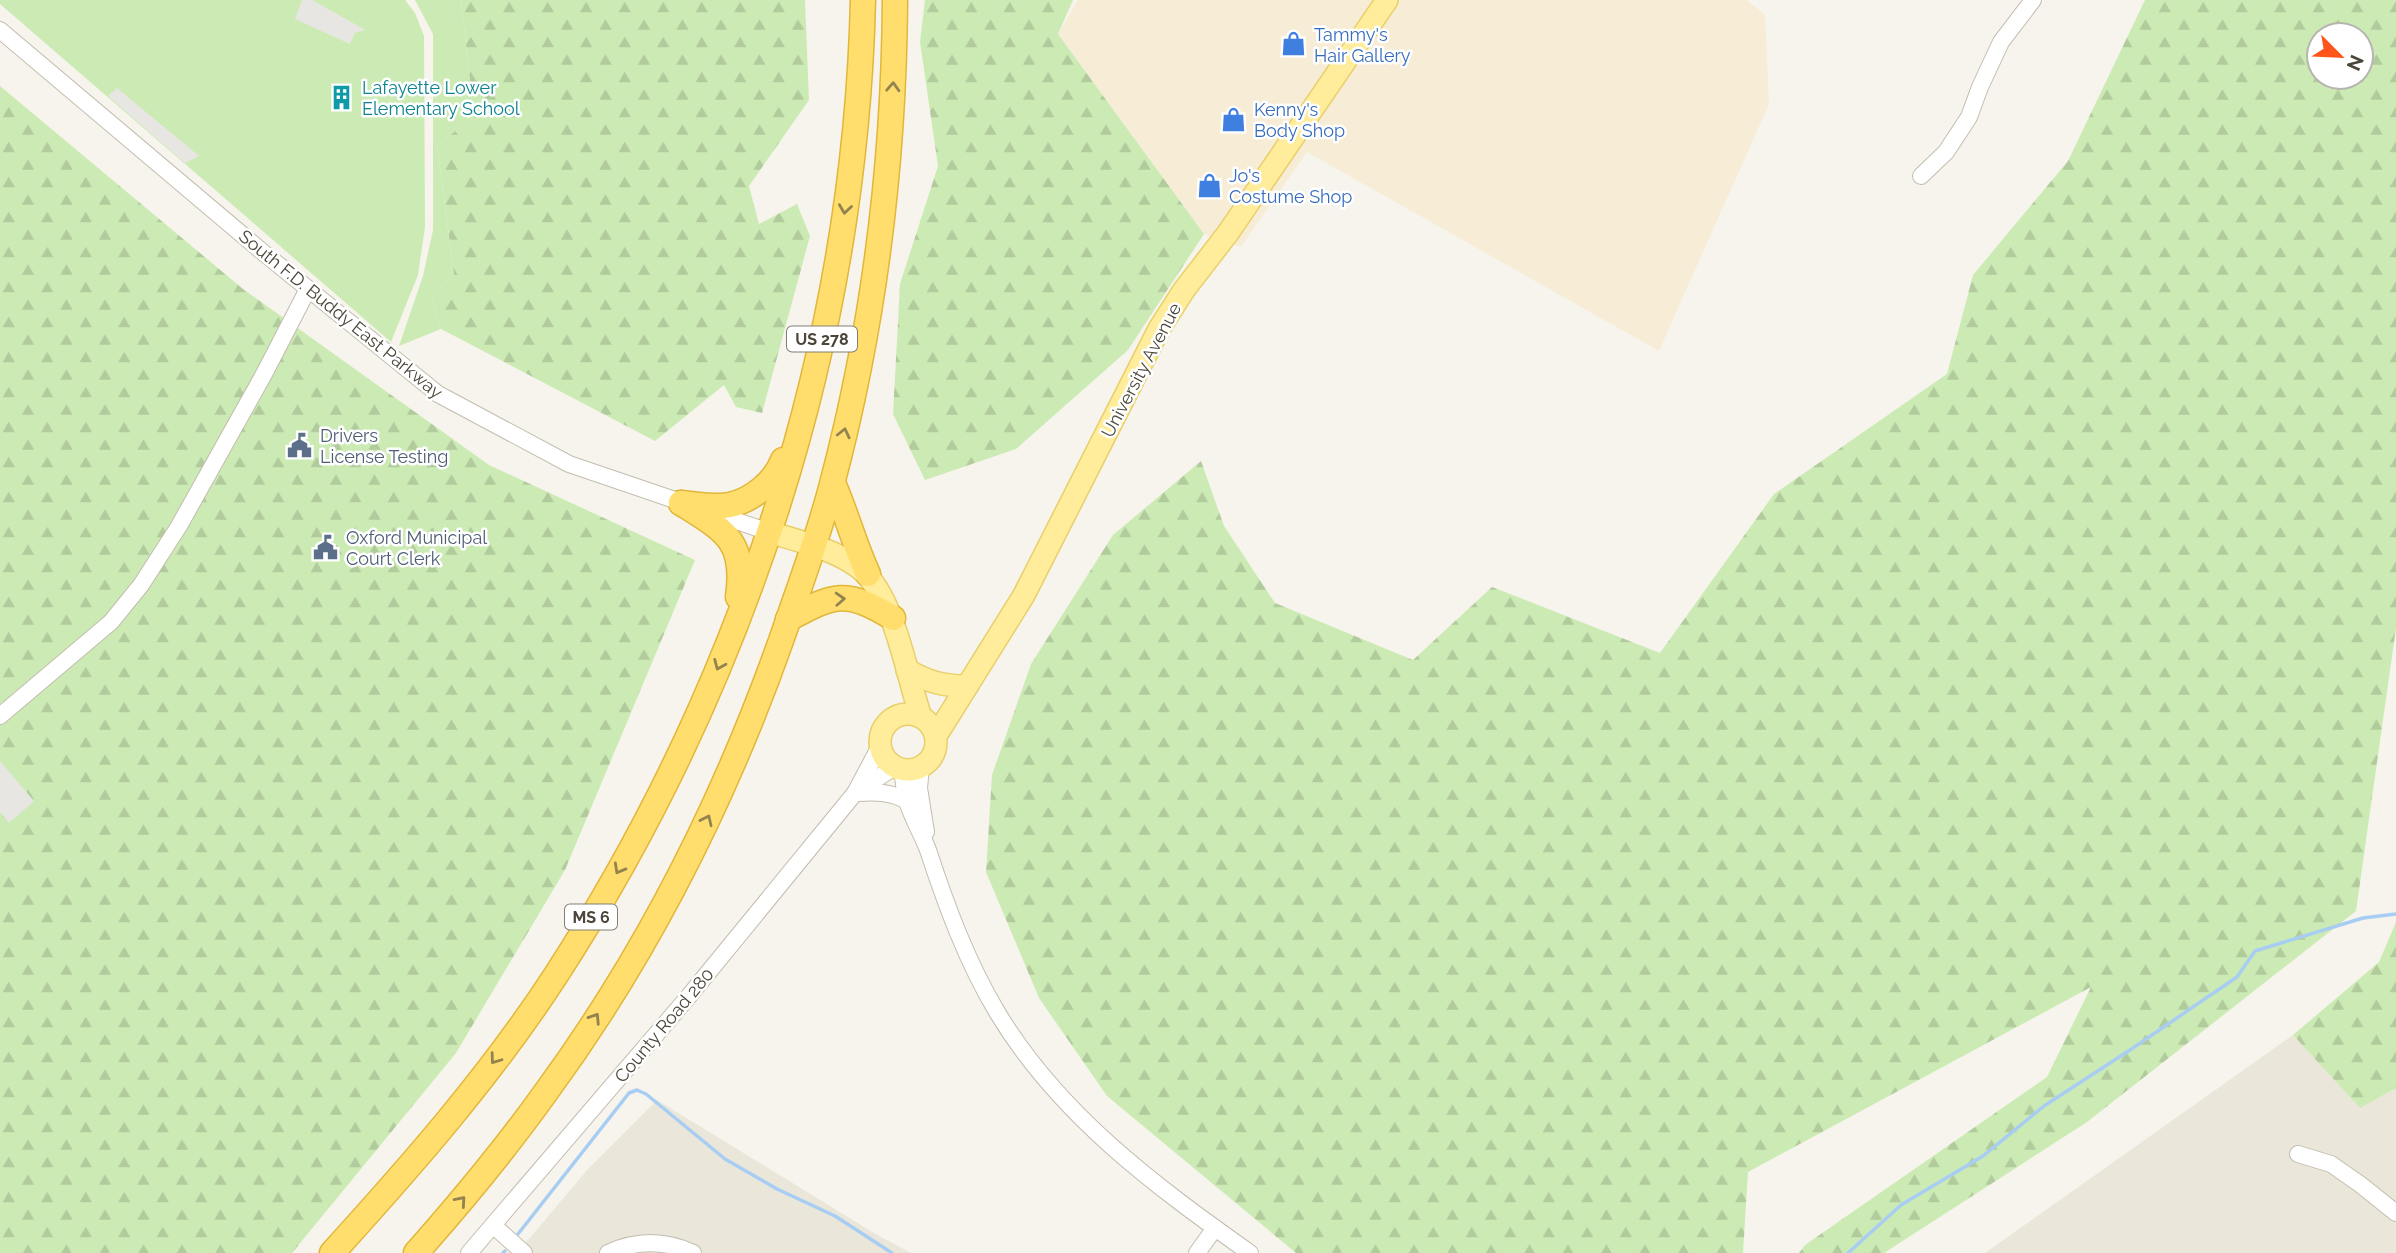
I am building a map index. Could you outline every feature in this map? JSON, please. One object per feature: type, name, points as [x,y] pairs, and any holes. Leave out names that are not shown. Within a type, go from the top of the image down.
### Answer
[{"type":"highway","name":"US 278","points":[[769,532],[806,404],[824,329],[854,141],[863,0]]},
{"type":"highway","name":"US 278","points":[[814,546],[833,483],[856,383],[876,272],[889,156],[895,0]]},
{"type":"highway","points":[[681,503],[730,505],[767,485],[779,470],[806,404]]},
{"type":"highway","points":[[833,483],[853,541],[868,574]]},
{"type":"highway","points":[[681,503],[722,530],[736,550],[741,574],[733,632]]},
{"type":"highway","name":"MS 6","points":[[332,1253],[466,1100],[555,976],[619,870],[681,752],[733,632],[769,532]]},
{"type":"highway","points":[[416,1253],[483,1176],[548,1090],[619,982],[704,827],[757,709],[814,546]]},
{"type":"highway","points":[[788,620],[820,602],[836,597],[867,602],[892,618]]},
{"type":"main road","name":"University Avenue","points":[[927,724],[967,686],[1024,596],[1158,329],[1228,233],[1387,0]]},
{"type":"main road","points":[[769,532],[814,546],[855,564],[868,574],[892,618],[898,643],[927,724],[933,754],[906,768],[883,755],[880,746],[883,729],[895,717],[912,714],[927,724]]},
{"type":"main road","points":[[895,717],[898,697],[898,643]]},
{"type":"main road","points":[[907,670],[944,686],[967,686]]},
{"type":"street","points":[[1922,176],[1946,152],[1969,117],[2001,42],[2033,0]]},
{"type":"street","name":"South F.D. Buddy East Parkway","points":[[0,30],[308,289],[438,394],[569,464],[769,532]]},
{"type":"street","points":[[0,716],[111,622],[141,585],[179,526],[308,289]]},
{"type":"street","points":[[855,793],[880,746]]},
{"type":"street","points":[[855,793],[906,768]]},
{"type":"street","points":[[906,768],[907,801],[972,965],[996,1012],[1029,1059],[1073,1110],[1119,1155],[1250,1253]]},
{"type":"street","points":[[906,768],[919,788],[927,848]]},
{"type":"street","points":[[855,793],[895,794],[907,801]]},
{"type":"street","name":"County Road 280","points":[[470,1253],[689,996],[855,793]]},
{"type":"street","points":[[2298,1154],[2332,1164],[2393,1205]]},
{"type":"street","points":[[494,1226],[524,1253]]},
{"type":"street","points":[[1197,1253],[1215,1228]]},
{"type":"street","points":[[608,1253],[637,1243],[658,1242],[693,1253]]},
{"type":"shaded area","points":[[302,0],[312,0],[365,30],[355,33],[350,44],[295,19]]},
{"type":"shaded area","points":[[1078,0],[1747,0],[1765,15],[1769,104],[1659,351],[1307,152],[1241,247],[1204,234],[1058,34]]},
{"type":"shaded area","points":[[117,88],[199,156],[185,163],[108,96]]},
{"type":"shaded area","points":[[0,761],[34,801],[9,823],[0,812]]},
{"type":"shaded area","points":[[2293,1035],[2360,1107],[2396,1088],[2396,1253],[1985,1253]]},
{"type":"shaded area","points":[[657,1100],[911,1253],[517,1253],[588,1169]]},
{"type":"green space","points":[[0,0],[405,0],[415,13],[424,36],[425,227],[418,275],[391,342],[0,4]]},
{"type":"green space","points":[[415,0],[461,0],[474,117],[437,145],[454,274],[432,299],[441,329],[399,346],[423,276],[433,230],[433,34]]},
{"type":"green space","points":[[461,0],[805,0],[809,100],[749,186],[759,224],[797,204],[810,236],[762,413],[736,407],[724,385],[655,441],[441,329],[432,299],[454,274],[437,145],[474,117]]},
{"type":"green space","points":[[925,0],[1073,0],[1058,34],[1204,234],[1128,350],[1016,449],[925,480],[893,414],[900,284],[938,166],[920,42]]},
{"type":"green space","points":[[2145,0],[2396,0],[2396,628],[2356,911],[2087,1122],[1884,1253],[1799,1253],[1805,1245],[2047,1077],[2091,987],[1748,1172],[1743,1253],[1296,1253],[1107,1096],[1039,998],[986,872],[992,775],[1031,664],[1113,535],[1201,461],[1224,526],[1275,603],[1413,660],[1492,587],[1660,653],[1774,494],[1947,374],[1973,275],[2068,161]]},
{"type":"green space","points":[[0,86],[243,289],[489,465],[695,560],[565,870],[456,1053],[292,1253],[0,1253]]},
{"type":"green space","points":[[2396,922],[2396,1088],[2360,1108],[2293,1035],[2379,962]]},
{"type":"waterway","points":[[1848,1253],[1901,1205],[1983,1156],[2044,1106],[2237,977],[2255,951],[2363,918],[2396,914]]},
{"type":"waterway","points":[[518,1234],[629,1093],[637,1090],[646,1094],[725,1159],[777,1189],[835,1216],[892,1253]]},
{"type":"place","name":"Tammy's Hair Gallery","points":[[1294,44]]},
{"type":"place","name":"Lafayette Lower Elementary School","points":[[342,97]]},
{"type":"place","name":"Kenny's Body Shop","points":[[1234,119]]},
{"type":"place","name":"Jo's Costume Shop","points":[[1209,185]]},
{"type":"place","name":"Drivers License Testing","points":[[300,445]]},
{"type":"place","name":"Oxford Municipal Court Clerk","points":[[326,547]]}]
